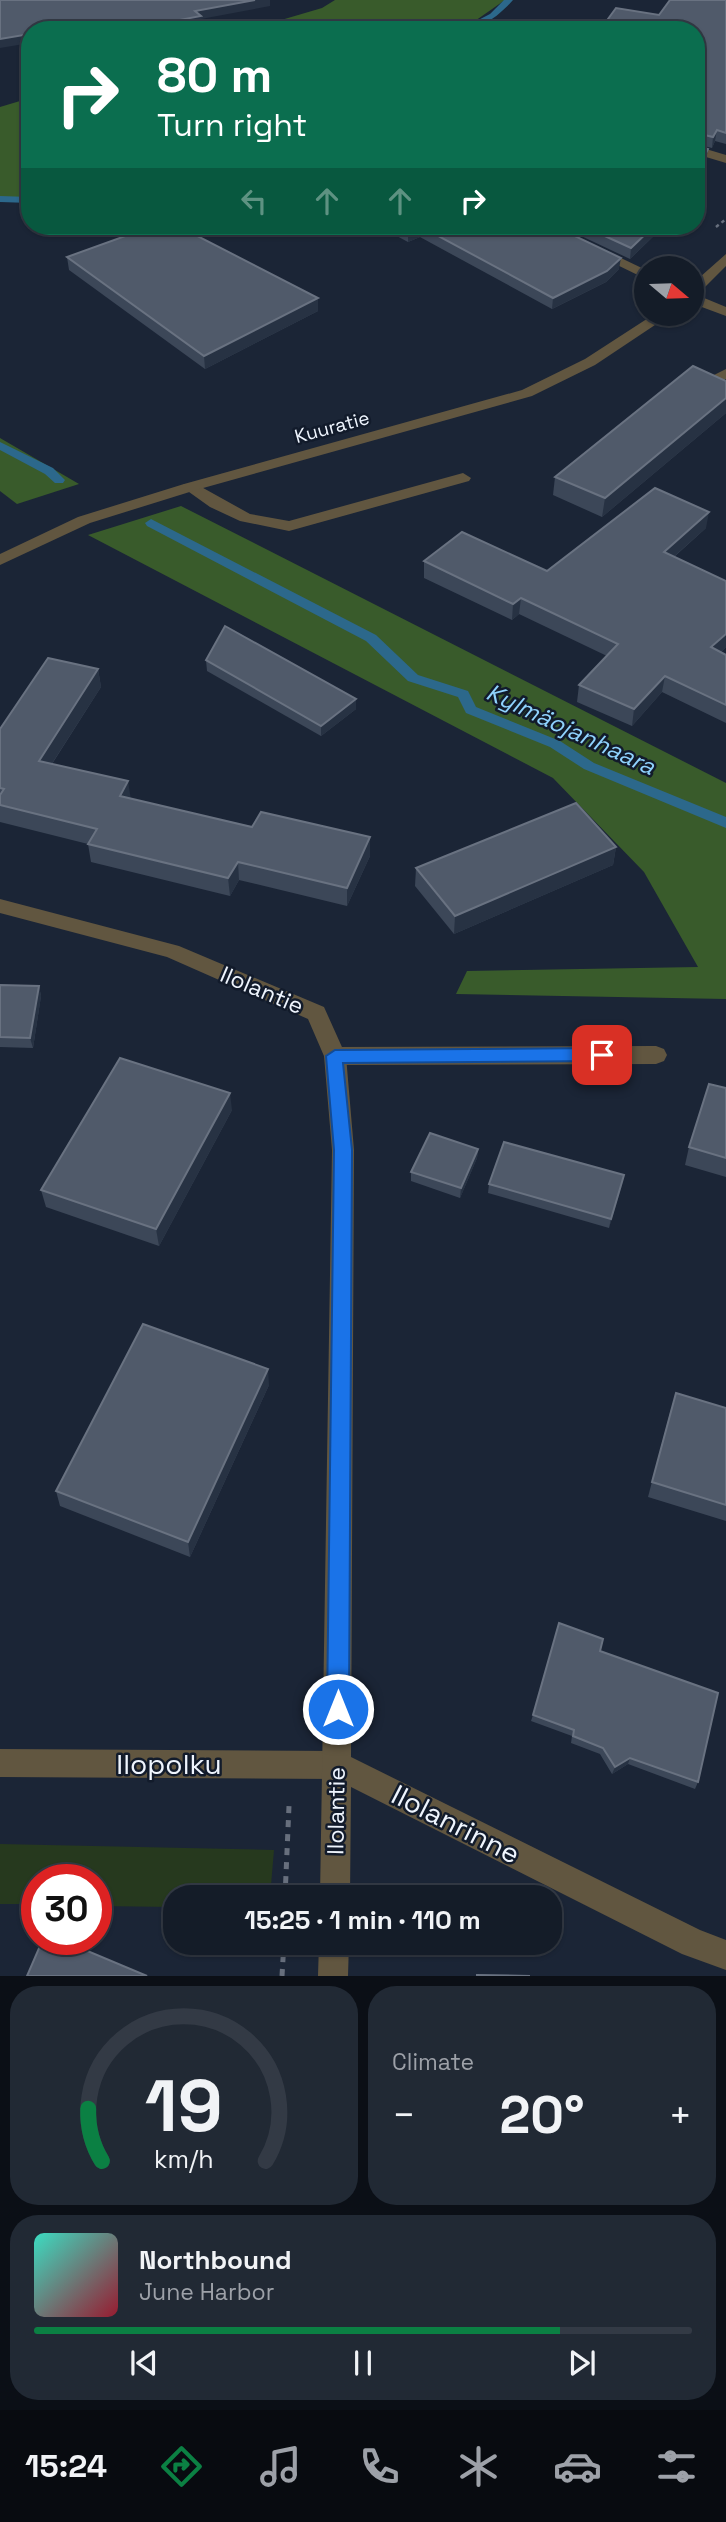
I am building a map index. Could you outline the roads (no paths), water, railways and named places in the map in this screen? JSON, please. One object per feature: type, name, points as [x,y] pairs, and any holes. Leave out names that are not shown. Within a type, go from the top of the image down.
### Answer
[{"type":"street","points":[[705,153],[726,159]]},
{"type":"street","points":[[563,235],[634,269]]},
{"type":"street","points":[[704,280],[726,258]]},
{"type":"street","points":[[704,303],[726,312]]},
{"type":"street","name":"Kuuratie","points":[[0,560],[84,520],[190,486],[527,393],[590,362],[646,326]]},
{"type":"street","points":[[711,382],[726,373]]},
{"type":"street","points":[[190,486],[216,504],[246,518],[289,526],[463,478]]},
{"type":"street","name":"Ilolantie","points":[[0,906],[172,951],[316,1013],[335,1056],[343,1150],[335,1885]]},
{"type":"street","points":[[335,1056],[656,1055]]},
{"type":"street","name":"Ilopolku","points":[[0,1763],[337,1765]]},
{"type":"street","name":"Ilolanrinne","points":[[337,1765],[693,1943],[726,1955]]},
{"type":"street","points":[[333,1976],[334,1955]]},
{"type":"waterway","points":[[482,21],[493,16],[509,0]]},
{"type":"waterway","points":[[0,199],[21,200]]},
{"type":"waterway","name":"Kylmäojanhaara","points":[[0,445],[49,471],[59,480]]},
{"type":"waterway","name":"Kylmäojanhaara","points":[[151,523],[371,638],[413,678],[463,694],[471,710],[555,744],[589,766],[726,823]]}]
